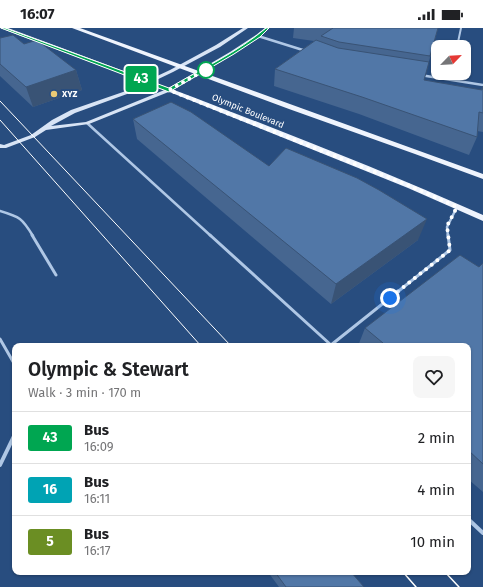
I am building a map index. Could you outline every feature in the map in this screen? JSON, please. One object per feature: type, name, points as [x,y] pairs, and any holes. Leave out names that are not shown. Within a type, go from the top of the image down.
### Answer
[{"type":"main road","name":"Olympic Boulevard","points":[[4,28],[169,90],[403,184],[483,218]]},
{"type":"main road","name":"Olympic Boulevard","points":[[75,28],[292,108],[418,152],[483,178]]},
{"type":"street","points":[[0,153],[2,147],[33,136],[56,119],[125,93],[227,41],[246,28]]},
{"type":"street","points":[[44,129],[87,123],[169,90],[200,73],[258,36],[267,28]]},
{"type":"street","points":[[258,36],[308,52]]},
{"type":"street","points":[[420,75],[431,77]]},
{"type":"street","points":[[450,80],[483,85]]},
{"type":"lane","points":[[458,40],[461,28]]},
{"type":"lane","points":[[87,123],[328,343]]},
{"type":"lane","points":[[333,343],[450,250],[447,226],[457,207]]},
{"type":"lane","points":[[0,211],[19,217],[26,224],[56,275]]},
{"type":"lane","points":[[0,339],[12,360]]},
{"type":"lane","points":[[0,465],[12,440]]},
{"type":"lane","points":[[471,522],[483,533]]},
{"type":"building","points":[[333,28],[438,28],[435,40],[431,40],[430,56],[339,42],[321,36]]},
{"type":"building","points":[[13,35],[24,44],[37,40],[76,70],[26,87],[0,64],[0,38]]},
{"type":"building","points":[[316,40],[338,48],[429,62],[424,80],[482,90],[483,86],[483,113],[479,112],[477,137],[362,97],[275,69]]},
{"type":"building","points":[[171,102],[191,112],[269,166],[286,148],[357,178],[427,219],[336,284],[133,119]]},
{"type":"building","points":[[460,255],[479,267],[483,263],[483,464],[471,453],[471,343],[383,343],[365,328]]},
{"type":"building","points":[[277,575],[354,575],[364,587],[286,587]]},
{"type":"tram line","points":[[0,101],[228,343]]},
{"type":"tram line","points":[[0,120],[198,343]]},
{"type":"tram line","points":[[406,575],[416,587]]},
{"type":"tram line","points":[[448,575],[459,587]]},
{"type":"bus line","name":"43","points":[[3,28],[169,90],[232,53],[258,36],[267,28]]},
{"type":"place","name":"XYZ","points":[[54,94]]},
{"type":"route","points":[[206,70],[207,69],[169,90],[410,186],[457,207],[447,226],[450,250],[390,298]]}]
